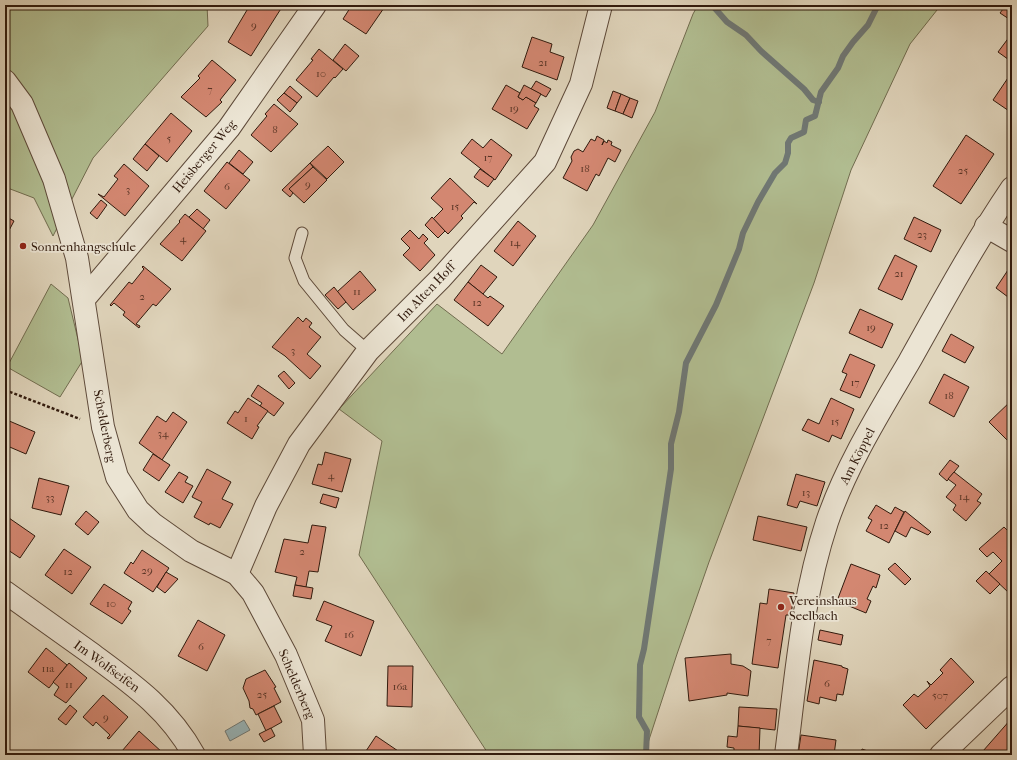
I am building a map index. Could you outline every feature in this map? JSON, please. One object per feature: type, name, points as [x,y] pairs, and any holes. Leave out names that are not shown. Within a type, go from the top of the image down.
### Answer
[{"type":"street","name":"Heisberger Weg","points":[[84,298],[229,128],[315,5]]},
{"type":"street","name":"Im Alten Hoff","points":[[237,574],[266,506],[299,444],[368,351],[440,278],[545,162],[581,84],[601,5]]},
{"type":"street","name":"Schelderberg","points":[[5,81],[22,104],[54,178],[77,258],[103,428],[116,477],[138,510],[153,524],[191,551],[237,574],[253,593],[286,655],[313,720],[315,755]]},
{"type":"street","name":"Am Köppel","points":[[786,755],[809,592],[827,521],[844,478],[986,226],[1012,188]]},
{"type":"street","points":[[986,226],[1012,242]]},
{"type":"street","name":"Im Wolfseifen","points":[[5,592],[140,689],[163,711],[183,736],[194,755]]},
{"type":"street","points":[[941,755],[1012,686]]},
{"type":"lane","points":[[302,233],[295,258],[304,281],[344,330],[368,351]]},
{"type":"path","points":[[5,390],[103,428]]},
{"type":"green space","points":[[5,5],[207,5],[208,26],[93,158],[53,236],[34,198],[5,187]]},
{"type":"green space","points":[[698,5],[941,5],[910,44],[851,170],[814,283],[709,562],[644,755],[489,755],[359,555],[382,441],[339,409],[437,304],[502,354],[593,225],[655,112],[693,14]]},
{"type":"green space","points":[[51,284],[68,298],[83,360],[60,397],[7,367]]},
{"type":"water","points":[[244,720],[250,730],[230,741],[225,731]]},
{"type":"building","points":[[250,5],[275,5],[282,7],[251,56],[228,42]]},
{"type":"building","points":[[352,5],[386,5],[366,34],[343,19]]},
{"type":"building","points":[[1006,5],[1012,5],[1012,21],[1000,13]]},
{"type":"building","points":[[1010,36],[1012,38],[1012,62],[998,52]]},
{"type":"building","points":[[532,37],[552,44],[550,52],[564,57],[557,80],[522,67]]},
{"type":"building","points":[[345,44],[359,56],[346,71],[333,60]]},
{"type":"building","points":[[319,49],[343,69],[317,97],[296,80],[313,60],[311,59]]},
{"type":"building","points":[[212,60],[236,80],[220,100],[222,102],[206,117],[181,97],[200,78],[198,76]]},
{"type":"building","points":[[1012,72],[1012,113],[993,100]]},
{"type":"building","points":[[536,81],[551,89],[546,97],[531,89]]},
{"type":"building","points":[[506,85],[520,93],[518,97],[523,100],[526,97],[536,103],[534,106],[539,109],[527,129],[492,109]]},
{"type":"building","points":[[524,85],[541,94],[536,103],[526,97],[523,100],[518,97]]},
{"type":"building","points":[[290,86],[302,97],[297,103],[284,93]]},
{"type":"building","points":[[613,91],[621,94],[615,111],[607,108]]},
{"type":"building","points":[[284,93],[297,103],[290,112],[277,100]]},
{"type":"building","points":[[621,94],[630,98],[623,114],[615,111]]},
{"type":"building","points":[[630,98],[638,101],[632,118],[623,114]]},
{"type":"building","points":[[274,104],[298,124],[271,152],[251,135],[267,116],[265,114]]},
{"type":"building","points":[[171,113],[192,131],[167,162],[145,144]]},
{"type":"building","points":[[966,135],[994,154],[961,204],[933,186]]},
{"type":"building","points":[[597,136],[604,140],[602,145],[604,141],[607,143],[608,140],[612,142],[611,145],[621,150],[615,162],[608,158],[599,176],[596,174],[587,191],[563,178],[572,161],[571,157],[574,151],[578,149],[583,152],[591,139],[595,141]]},
{"type":"building","points":[[472,139],[483,148],[491,139],[512,155],[495,180],[461,153]]},
{"type":"building","points":[[145,144],[159,156],[147,171],[133,159]]},
{"type":"building","points":[[328,146],[344,162],[327,179],[310,163]]},
{"type":"building","points":[[239,150],[253,162],[243,174],[229,163]]},
{"type":"building","points":[[227,162],[250,180],[226,209],[204,191]]},
{"type":"building","points":[[310,163],[313,167],[289,189],[293,193],[290,197],[282,190]]},
{"type":"building","points":[[124,164],[149,186],[125,216],[98,194],[104,197],[118,179],[114,176]]},
{"type":"building","points":[[313,167],[327,180],[304,203],[289,189]]},
{"type":"building","points":[[480,169],[494,179],[488,187],[474,177]]},
{"type":"building","points":[[450,178],[477,204],[474,202],[461,216],[463,218],[448,234],[433,219],[443,209],[431,198]]},
{"type":"building","points":[[101,200],[107,205],[97,219],[90,213]]},
{"type":"building","points":[[197,209],[210,220],[203,229],[189,217]]},
{"type":"building","points":[[185,214],[206,231],[182,261],[160,244],[180,222],[179,221]]},
{"type":"building","points":[[5,216],[14,221],[5,238]]},
{"type":"building","points":[[432,217],[445,231],[438,238],[425,225]]},
{"type":"building","points":[[914,217],[941,230],[931,252],[904,239]]},
{"type":"building","points":[[518,221],[536,236],[513,266],[494,251]]},
{"type":"building","points":[[410,230],[419,239],[423,234],[428,239],[424,243],[435,255],[420,271],[403,255],[410,248],[401,239]]},
{"type":"building","points":[[895,255],[917,266],[902,300],[878,289]]},
{"type":"building","points":[[1012,264],[1012,300],[996,288]]},
{"type":"building","points":[[481,265],[497,277],[483,294],[468,282]]},
{"type":"building","points":[[143,266],[171,289],[156,306],[153,304],[136,324],[140,326],[139,328],[123,315],[125,312],[114,303],[111,306],[110,305],[129,282],[132,284],[144,269],[142,267]]},
{"type":"building","points":[[360,271],[376,290],[353,310],[337,292]]},
{"type":"building","points":[[468,282],[488,298],[490,296],[504,306],[488,326],[454,300]]},
{"type":"building","points":[[334,287],[346,302],[338,309],[325,295]]},
{"type":"building","points":[[860,309],[893,324],[882,348],[849,333]]},
{"type":"building","points":[[298,317],[303,322],[306,318],[312,323],[309,327],[321,337],[307,354],[321,366],[310,379],[285,356],[272,347]]},
{"type":"building","points":[[951,334],[974,347],[965,363],[942,351]]},
{"type":"building","points":[[850,354],[875,365],[860,398],[840,390],[847,374],[842,372]]},
{"type":"building","points":[[284,371],[295,383],[289,389],[278,376]]},
{"type":"building","points":[[944,374],[969,387],[954,417],[929,403]]},
{"type":"building","points":[[258,385],[284,403],[274,416],[260,406],[262,403],[251,396]]},
{"type":"building","points":[[248,398],[268,411],[257,426],[259,427],[252,439],[227,423],[235,411],[238,413]]},
{"type":"building","points":[[831,398],[854,409],[841,439],[832,435],[829,442],[802,430],[808,419],[819,424]]},
{"type":"building","points":[[1012,400],[1012,437],[1008,441],[989,422]]},
{"type":"building","points":[[173,412],[187,422],[162,460],[139,443],[157,416],[166,422]]},
{"type":"building","points":[[7,420],[35,432],[26,454],[5,445]]},
{"type":"building","points":[[325,452],[351,459],[342,492],[312,484],[318,464],[322,465]]},
{"type":"building","points":[[153,454],[170,465],[159,481],[143,470]]},
{"type":"building","points":[[950,460],[959,466],[947,481],[939,474]]},
{"type":"building","points":[[207,469],[231,482],[222,499],[233,504],[220,528],[210,523],[209,525],[194,517],[202,502],[192,497]]},
{"type":"building","points":[[179,472],[188,477],[185,482],[193,486],[183,503],[165,492]]},
{"type":"building","points":[[954,472],[982,494],[977,501],[981,503],[966,521],[953,510],[956,505],[946,497],[956,485],[948,479]]},
{"type":"building","points":[[796,474],[825,482],[817,506],[800,501],[797,508],[787,505]]},
{"type":"building","points":[[39,478],[69,486],[61,515],[32,508]]},
{"type":"building","points":[[323,494],[339,498],[336,508],[320,503]]},
{"type":"building","points":[[876,505],[891,514],[895,507],[904,512],[889,543],[866,531],[872,520],[868,518]]},
{"type":"building","points":[[86,511],[99,522],[88,535],[75,524]]},
{"type":"building","points":[[905,511],[931,532],[928,535],[911,527],[906,537],[895,531]]},
{"type":"building","points":[[758,516],[807,527],[801,551],[753,540]]},
{"type":"building","points":[[9,518],[35,536],[20,558],[5,548],[5,523]]},
{"type":"building","points":[[312,525],[326,527],[318,572],[309,571],[306,587],[295,585],[297,577],[275,572],[284,539],[308,543]]},
{"type":"building","points":[[1004,527],[1012,535],[1012,590],[1009,593],[989,574],[1002,561],[993,552],[987,557],[979,549]]},
{"type":"building","points":[[64,549],[91,567],[72,594],[45,575]]},
{"type":"building","points":[[142,550],[169,568],[153,592],[124,573],[131,562],[133,564]]},
{"type":"building","points":[[895,563],[911,579],[905,585],[888,569]]},
{"type":"building","points":[[851,564],[880,575],[876,588],[873,586],[867,599],[871,601],[866,613],[837,601]]},
{"type":"building","points":[[986,571],[1000,584],[990,594],[976,581]]},
{"type":"building","points":[[166,572],[178,579],[165,593],[157,587]]},
{"type":"building","points":[[104,584],[132,602],[128,609],[131,611],[122,624],[90,604]]},
{"type":"building","points":[[295,585],[313,588],[311,599],[293,596]]},
{"type":"building","points":[[769,589],[794,593],[791,615],[786,615],[778,668],[752,664],[760,603],[767,604]]},
{"type":"building","points":[[324,601],[374,621],[361,656],[325,641],[332,626],[316,620]]},
{"type":"building","points":[[198,620],[225,635],[207,671],[178,656]]},
{"type":"building","points":[[820,630],[843,635],[841,645],[818,640]]},
{"type":"building","points":[[46,648],[67,665],[49,688],[28,672]]},
{"type":"building","points":[[731,654],[731,664],[743,666],[751,671],[748,696],[727,693],[727,695],[689,701],[685,658]]},
{"type":"building","points":[[951,658],[974,682],[926,729],[903,705],[914,694],[918,697],[930,686],[927,681],[931,685],[943,673],[940,670]]},
{"type":"building","points":[[814,660],[842,666],[848,669],[843,695],[837,694],[836,701],[820,697],[819,704],[807,701]]},
{"type":"building","points":[[69,663],[87,678],[66,703],[54,695],[59,687],[53,682]]},
{"type":"building","points":[[388,666],[413,666],[412,707],[387,706]]},
{"type":"building","points":[[265,670],[276,687],[274,688],[281,702],[256,715],[253,709],[250,708],[249,701],[243,688],[246,679]]},
{"type":"building","points":[[103,695],[128,717],[109,739],[107,738],[110,735],[96,722],[93,726],[83,717]]},
{"type":"building","points":[[70,705],[77,711],[66,725],[58,719]]},
{"type":"building","points":[[274,706],[282,722],[266,731],[258,714]]},
{"type":"building","points":[[739,707],[777,709],[775,730],[738,726]]},
{"type":"building","points":[[1011,719],[1012,755],[987,755],[983,751]]},
{"type":"building","points":[[738,726],[760,728],[759,755],[734,755],[734,748],[727,747],[728,736],[737,737]]},
{"type":"building","points":[[271,728],[275,736],[264,742],[259,734]]},
{"type":"building","points":[[139,731],[163,753],[163,755],[127,755],[122,751]]},
{"type":"building","points":[[801,735],[836,740],[834,755],[798,755]]},
{"type":"building","points":[[376,736],[404,755],[364,754]]},
{"type":"building","points":[[862,749],[879,755],[860,755]]},
{"type":"building","points":[[265,751],[267,755],[258,755]]},
{"type":"waterway","points":[[712,5],[727,22],[746,35],[761,51],[804,89],[813,100],[819,102]]},
{"type":"waterway","points":[[646,755],[647,731],[639,717],[640,665],[644,649],[671,469],[671,444],[679,412],[686,363],[716,305],[739,249],[743,233],[758,202],[775,173],[785,163],[788,153],[788,143],[791,138],[804,132],[806,120],[815,116],[821,92],[838,68],[843,56],[868,25],[878,5]]},
{"type":"place","name":"Sonnenhangschule","points":[[23,246]]},
{"type":"place","name":"Vereinshaus Seelbach","points":[[781,607]]}]
